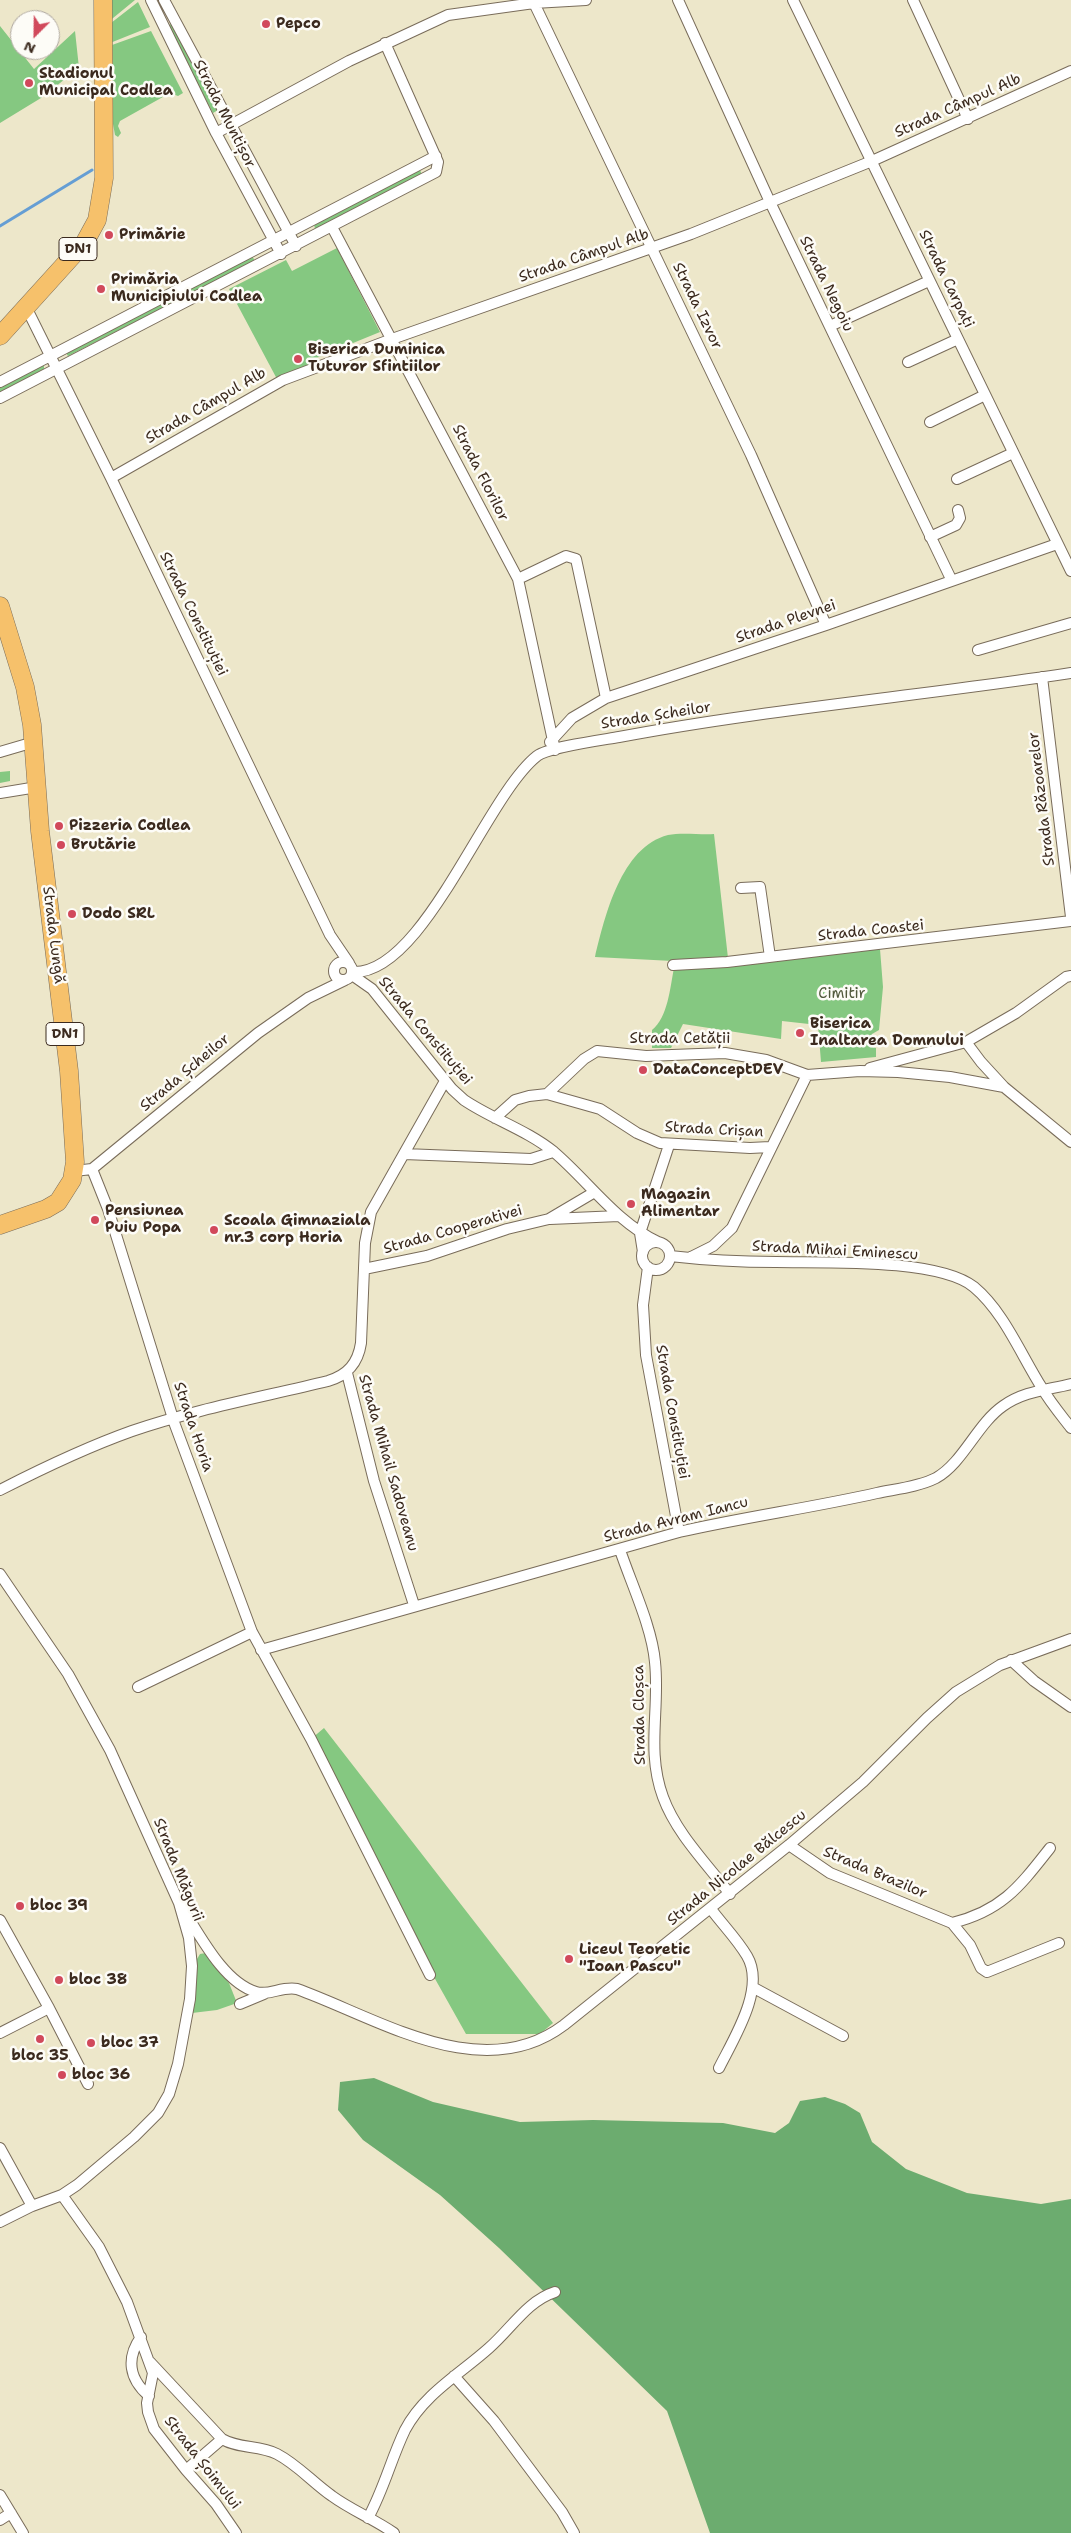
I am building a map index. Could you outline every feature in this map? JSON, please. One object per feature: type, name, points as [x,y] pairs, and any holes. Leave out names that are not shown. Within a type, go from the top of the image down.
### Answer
[{"type":"highway","name":"DN1","points":[[0,336],[92,231],[101,204],[104,178],[103,0]]},
{"type":"highway","name":"Strada Lungă","points":[[0,606],[25,687],[34,742],[36,787],[69,1071],[74,1133],[74,1171],[68,1188],[58,1202],[46,1209],[0,1225]]},
{"type":"street","name":"Strada Muntișor","points":[[151,0],[216,133],[280,254]]},
{"type":"street","name":"Strada Muntișor","points":[[164,0],[296,246]]},
{"type":"street","name":"Strada Muntișor","points":[[230,125],[385,43],[448,15],[534,4],[586,0]]},
{"type":"street","name":"Strada Negoiu","points":[[678,0],[770,202],[951,580]]},
{"type":"street","name":"Strada Carpați","points":[[793,0],[1071,572]]},
{"type":"street","points":[[913,0],[968,119]]},
{"type":"street","name":"Strada Izvor","points":[[534,4],[751,455],[826,625]]},
{"type":"street","points":[[0,398],[432,174],[438,167],[436,156],[385,43]]},
{"type":"street","name":"Strada Câmpul Alb","points":[[111,478],[266,388],[392,339],[652,248],[770,202],[872,161],[1071,71]]},
{"type":"street","points":[[216,133],[230,125]]},
{"type":"street","points":[[0,382],[436,156]]},
{"type":"street","name":"Strada Florilor","points":[[332,227],[518,579],[555,750]]},
{"type":"street","points":[[830,326],[929,281]]},
{"type":"street","name":"Strada Constituției","points":[[26,307],[111,478],[349,973],[364,982],[381,1000],[445,1081],[464,1100],[553,1152],[593,1193],[640,1233],[658,1242]]},
{"type":"street","points":[[908,362],[958,339]]},
{"type":"street","points":[[930,422],[985,396]]},
{"type":"street","points":[[957,480],[1013,453]]},
{"type":"street","points":[[930,537],[956,526],[960,518],[958,510]]},
{"type":"street","name":"Strada Plevnei","points":[[540,754],[572,718],[606,698],[826,625],[1057,544]]},
{"type":"street","points":[[518,579],[566,556],[576,559],[606,698]]},
{"type":"street","points":[[978,650],[1071,623]]},
{"type":"street","name":"Strada Șcheilor","points":[[92,1169],[236,1050],[349,973],[362,973],[374,969],[399,951],[416,934],[463,865],[515,780],[540,754],[661,729],[1071,673]]},
{"type":"street","name":"Strada Răzoarelor","points":[[1042,677],[1071,919]]},
{"type":"street","points":[[0,752],[34,742]]},
{"type":"street","points":[[0,793],[36,787]]},
{"type":"street","points":[[741,888],[760,887],[770,957]]},
{"type":"street","name":"Strada Coastei","points":[[673,965],[770,957],[1071,919]]},
{"type":"street","name":"Strada Constituției","points":[[330,935],[335,968]]},
{"type":"street","points":[[343,962],[349,973],[337,978],[335,968],[343,962]]},
{"type":"street","name":"Strada Șcheilor","points":[[316,994],[335,968]]},
{"type":"street","points":[[860,1071],[966,1042],[1016,1013],[1066,977],[1071,976]]},
{"type":"street","name":"Strada Cetății","points":[[966,1042],[1004,1087],[1071,1142]]},
{"type":"street","name":"Strada Cetății","points":[[547,1094],[584,1059],[597,1051],[646,1056],[725,1053],[766,1060],[807,1075],[860,1071],[929,1074],[1004,1087]]},
{"type":"street","points":[[690,1258],[713,1246],[732,1228],[770,1147],[807,1075]]},
{"type":"street","name":"Strada Mihail Sadoveanu","points":[[414,1605],[374,1481],[347,1373],[360,1350],[366,1234],[371,1212],[445,1081]]},
{"type":"street","points":[[495,1118],[515,1100],[547,1094]]},
{"type":"street","name":"Strada Crișan","points":[[547,1094],[600,1109],[637,1133],[669,1145],[770,1147]]},
{"type":"street","points":[[643,1252],[647,1245],[658,1242],[668,1248],[670,1256],[664,1268],[656,1270],[648,1267],[643,1260],[640,1233],[669,1145]]},
{"type":"street","points":[[404,1154],[531,1159],[553,1152]]},
{"type":"street","points":[[74,1171],[92,1169]]},
{"type":"street","name":"Strada Horia","points":[[92,1169],[108,1208],[174,1419],[213,1530],[252,1632],[311,1738],[430,1976]]},
{"type":"street","name":"Strada Cooperativei","points":[[549,1219],[593,1193]]},
{"type":"street","name":"Strada Cooperativei","points":[[364,1269],[419,1258],[507,1229],[549,1219],[620,1216]]},
{"type":"street","name":"Strada Mihai Eminescu","points":[[670,1256],[885,1266],[955,1277],[966,1281],[984,1297],[1000,1318],[1043,1390],[1071,1428]]},
{"type":"street","name":"Strada Constituției","points":[[648,1267],[643,1305],[646,1355],[679,1532]]},
{"type":"street","points":[[0,1490],[95,1446],[174,1419],[328,1381],[347,1373]]},
{"type":"street","name":"Strada Avram Iancu","points":[[261,1650],[414,1605],[620,1550],[679,1532],[736,1519],[855,1498],[926,1482],[943,1473],[987,1420],[1002,1407],[1028,1392],[1071,1384]]},
{"type":"street","name":"Strada Cloșca","points":[[620,1550],[654,1654],[656,1678],[653,1738],[654,1762],[663,1798],[673,1819],[730,1894]]},
{"type":"street","name":"Strada Măgurii","points":[[0,1574],[58,1658],[90,1712],[133,1800],[179,1903],[191,1949],[191,1982],[178,2064],[169,2094],[158,2113],[144,2128],[77,2185],[62,2195],[32,2206],[0,2222]]},
{"type":"street","points":[[138,1687],[252,1632]]},
{"type":"street","name":"Strada Nicolae Bălcescu","points":[[240,2004],[281,1988],[297,1989],[370,2021],[419,2038],[465,2047],[516,2048],[540,2041],[556,2031],[789,1846],[870,1776],[941,1704],[975,1679],[1011,1660],[1071,1639]]},
{"type":"street","points":[[1011,1660],[1034,1682],[1071,1707]]},
{"type":"street","name":"Strada Brazilor","points":[[789,1846],[830,1873],[952,1923],[970,1945],[981,1968],[987,1972],[1059,1943]]},
{"type":"street","points":[[952,1923],[968,1919],[1010,1896],[1050,1848]]},
{"type":"street","points":[[179,1903],[228,1975],[245,1987],[264,1994]]},
{"type":"street","points":[[711,1909],[747,1956],[752,1968],[754,1988],[719,2068]]},
{"type":"street","points":[[0,1920],[49,2008],[88,2084]]},
{"type":"street","points":[[754,1988],[843,2036]]},
{"type":"street","points":[[0,2033],[49,2008]]},
{"type":"street","points":[[0,2148],[32,2206]]},
{"type":"street","name":"Strada Șoimului","points":[[62,2195],[99,2246],[127,2302],[150,2362],[154,2379],[149,2396],[148,2412],[154,2428],[186,2470],[216,2504],[236,2533]]},
{"type":"street","points":[[368,2518],[380,2496],[406,2430],[426,2402],[454,2376],[490,2348],[542,2296],[555,2292]]},
{"type":"street","points":[[140,2337],[131,2356],[131,2364],[137,2383],[149,2396]]},
{"type":"street","points":[[150,2362],[222,2439],[231,2444],[267,2450],[289,2460],[330,2495],[394,2533]]},
{"type":"street","points":[[454,2376],[494,2421],[562,2512],[574,2533]]},
{"type":"street","points":[[186,2470],[222,2439]]},
{"type":"street","points":[[0,2495],[23,2533]]},
{"type":"street","points":[[0,2520],[11,2513]]},
{"type":"green space","points":[[109,0],[135,0],[107,23]]},
{"type":"green space","points":[[138,2],[150,27],[110,43],[111,23]]},
{"type":"green space","points":[[172,24],[218,110],[213,113],[168,25]]},
{"type":"green space","name":"Stadionul Municipal Codlea","points":[[0,26],[10,39],[10,60],[27,60],[34,69],[44,60],[60,60],[60,45],[75,31],[79,68],[41,98],[0,123]]},
{"type":"green space","points":[[151,31],[183,93],[178,96],[170,93],[120,121],[118,126],[121,133],[118,137],[115,135],[113,124],[109,49],[112,45]]},
{"type":"green space","points":[[420,170],[422,175],[315,229],[314,224]]},
{"type":"green space","points":[[337,248],[380,332],[309,361],[310,365],[277,379],[229,289],[286,260],[292,271]]},
{"type":"green space","points":[[252,256],[255,261],[68,356],[66,353]]},
{"type":"green space","points":[[44,364],[44,369],[0,392],[0,386]]},
{"type":"green space","points":[[10,771],[10,781],[0,783],[0,772]]},
{"type":"green space","points":[[714,834],[728,958],[673,961],[595,957],[610,904],[627,868],[638,853],[652,842],[668,835]]},
{"type":"green space","name":"Cimitir","points":[[880,949],[883,987],[879,1030],[872,1034],[872,1047],[876,1048],[876,1057],[821,1062],[818,1025],[782,1021],[781,1039],[683,1024],[671,1048],[652,1048],[652,1030],[662,1018],[665,1010],[674,968],[729,966]]},
{"type":"green space","points":[[324,1728],[553,2023],[540,2034],[466,2034],[425,1961],[311,1739]]},
{"type":"green space","points":[[206,1953],[229,1983],[237,2003],[217,2010],[192,2013],[197,1959],[200,1954]]},
{"type":"green space","points":[[374,2078],[433,2102],[520,2122],[593,2120],[723,2123],[775,2133],[789,2123],[800,2101],[825,2097],[845,2104],[860,2113],[872,2142],[906,2169],[967,2193],[1041,2204],[1071,2199],[1071,2533],[710,2533],[667,2411],[499,2248],[440,2195],[363,2140],[338,2110],[340,2082]]},
{"type":"waterway","points":[[0,226],[92,170]]},
{"type":"place","name":"Pepco","points":[[266,24]]},
{"type":"place","name":"Stadionul Municipal Codlea","points":[[29,83]]},
{"type":"place","name":"Primărie","points":[[109,235]]},
{"type":"place","name":"Primăria Municipiului Codlea","points":[[101,289]]},
{"type":"place","name":"Biserica Duminica Tuturor Sfintiilor","points":[[298,359]]},
{"type":"place","name":"Pizzeria Codlea","points":[[59,826]]},
{"type":"place","name":"Brutărie","points":[[61,845]]},
{"type":"place","name":"Dodo SRL","points":[[72,914]]},
{"type":"place","name":"Biserica Inaltarea Domnului","points":[[800,1033]]},
{"type":"place","name":"DataConceptDEV","points":[[643,1070]]},
{"type":"place","name":"Magazin Alimentar","points":[[631,1204]]},
{"type":"place","name":"Pensiunea Puiu Popa","points":[[95,1220]]},
{"type":"place","name":"Scoala Gimnaziala nr.3 corp Horia","points":[[214,1230]]},
{"type":"place","name":"bloc 39","points":[[20,1906]]},
{"type":"place","name":"Liceul Teoretic \"Ioan Pascu\"","points":[[569,1959]]},
{"type":"place","name":"bloc 38","points":[[59,1980]]},
{"type":"place","name":"bloc 35","points":[[40,2039]]},
{"type":"place","name":"bloc 37","points":[[91,2043]]},
{"type":"place","name":"bloc 36","points":[[62,2075]]}]
